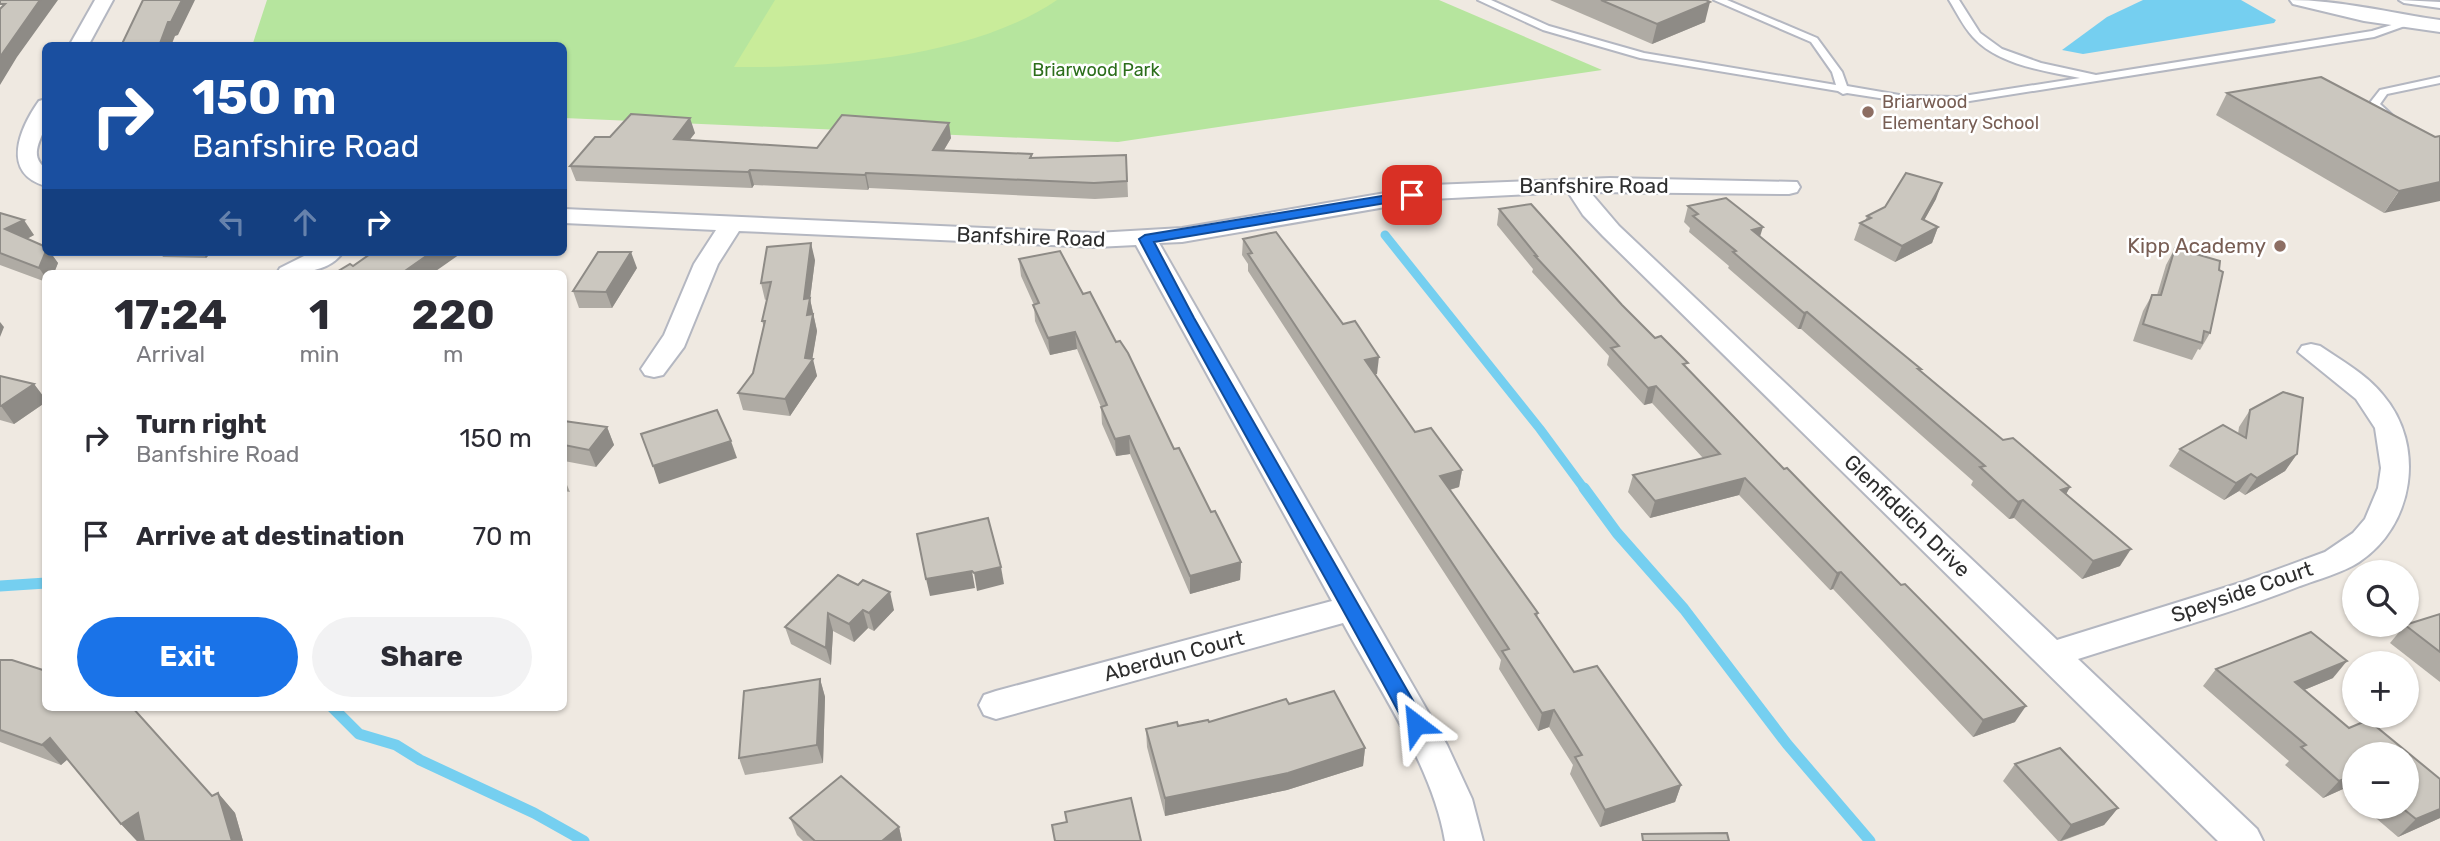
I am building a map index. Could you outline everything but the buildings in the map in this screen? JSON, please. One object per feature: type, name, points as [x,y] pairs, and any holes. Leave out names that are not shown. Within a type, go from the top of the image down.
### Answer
[{"type":"street","points":[[80,42],[104,0]]},
{"type":"street","points":[[2299,0],[2332,9],[2440,26]]},
{"type":"street","points":[[42,113],[24,150],[29,165],[42,176]]},
{"type":"street","name":"Banfshire Road","points":[[567,216],[1096,240],[1145,239],[1432,192],[1519,186],[1789,187]]},
{"type":"street","name":"Glenfiddich Drive","points":[[1575,186],[1591,210],[1611,231],[2244,841]]},
{"type":"street","points":[[654,369],[677,337],[712,251],[733,223]]},
{"type":"street","points":[[1145,239],[1453,794],[1464,841]]},
{"type":"street","points":[[295,270],[323,256]]},
{"type":"street","name":"Speyside Court","points":[[2052,654],[2267,587],[2346,555],[2365,541],[2381,522],[2391,502],[2396,458],[2393,440],[2381,411],[2368,395],[2311,352]]},
{"type":"street","name":"Aberdun Court","points":[[996,705],[1352,608]]},
{"type":"lane","points":[[1483,0],[1546,29],[1643,56],[1843,91],[1905,99],[1957,100],[2100,79],[2374,34],[2411,22]]},
{"type":"lane","points":[[1719,0],[1814,40],[1837,72],[1843,91]]},
{"type":"lane","points":[[1954,0],[1969,26],[1985,44],[2044,66],[2100,79]]},
{"type":"lane","points":[[2404,0],[2440,5]]},
{"type":"lane","points":[[2402,125],[2384,116],[2374,104],[2384,92],[2440,80]]},
{"type":"green space","name":"Briarwood Park","points":[[267,0],[1439,0],[1602,70],[1118,142],[567,118],[567,42],[253,42]]},
{"type":"green space","points":[[775,0],[1057,0],[1023,19],[985,35],[944,47],[857,61],[734,67]]},
{"type":"water","points":[[2143,0],[2241,0],[2276,20],[2274,23],[2083,54],[2062,50],[2107,17]]},
{"type":"waterway","points":[[1385,235],[1540,429],[1585,490]]},
{"type":"waterway","points":[[1584,488],[1617,533],[1684,609],[1787,744],[1870,841]]},
{"type":"waterway","points":[[0,586],[42,583]]},
{"type":"waterway","points":[[336,711],[359,734],[396,745],[420,760],[534,813],[584,841]]},
{"type":"place","name":"Briarwood Elementary School","points":[[1868,112]]},
{"type":"place","name":"Kipp Academy","points":[[2280,246]]},
{"type":"route","points":[[1412,195],[1145,239],[1416,724]]}]
